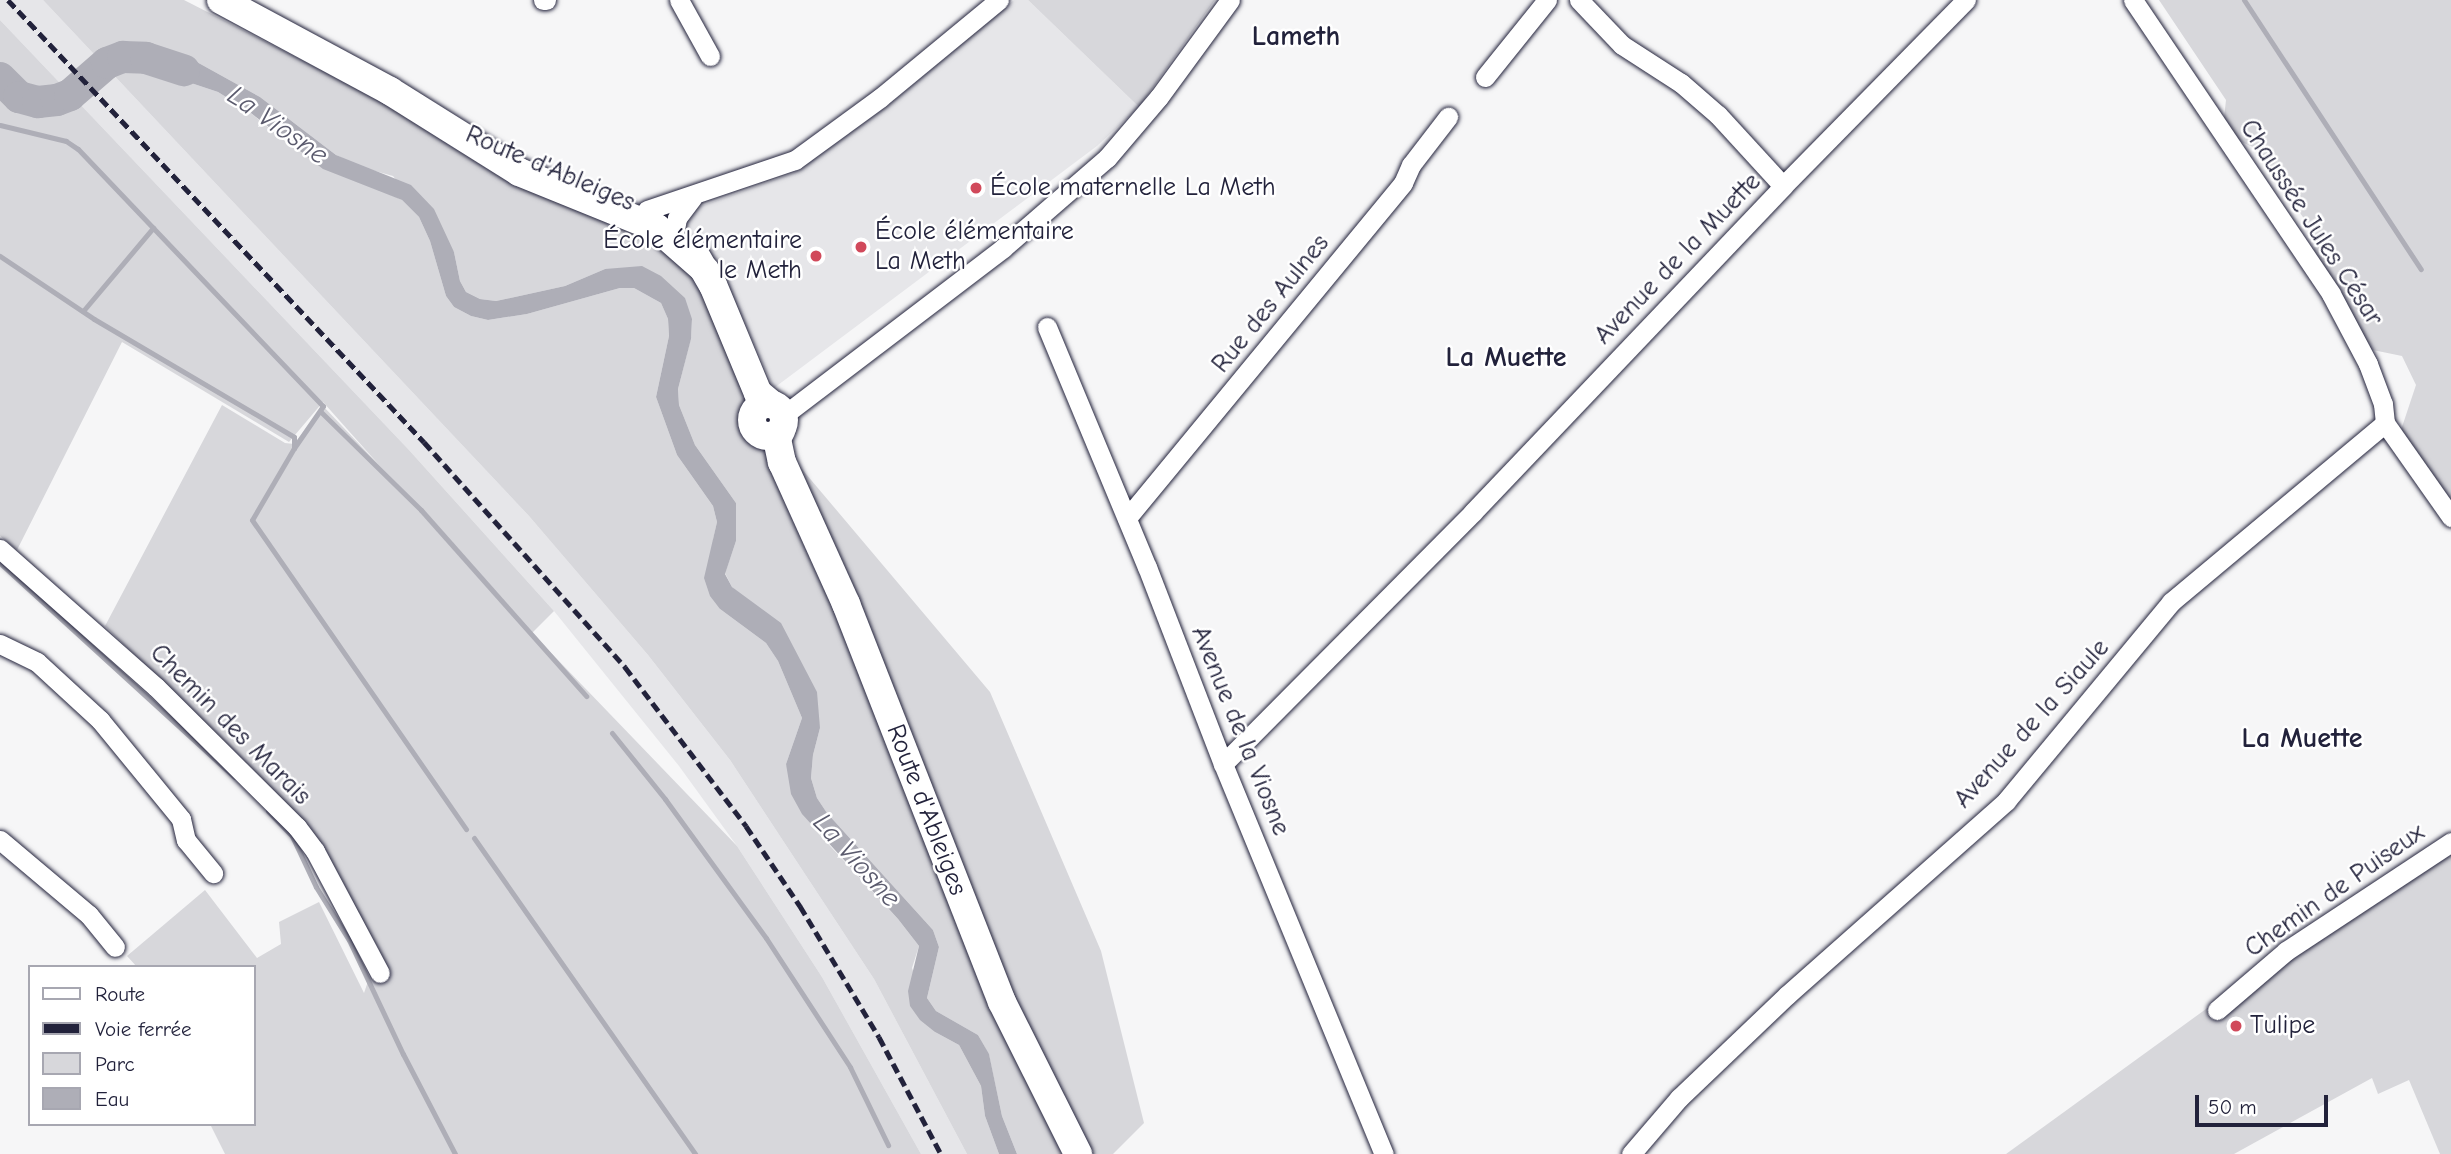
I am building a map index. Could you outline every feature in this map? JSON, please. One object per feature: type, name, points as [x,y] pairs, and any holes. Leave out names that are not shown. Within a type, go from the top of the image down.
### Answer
[{"type":"main road","name":"Route d'Ableiges","points":[[221,0],[453,127],[547,173],[647,210],[676,236],[705,270],[750,377],[754,401],[769,419],[782,462],[846,604],[1002,1002],[1078,1154]]},
{"type":"main road","name":"Route d'Ableiges","points":[[453,127],[519,172],[638,218],[676,236]]},
{"type":"street","points":[[679,0],[710,56]]},
{"type":"street","points":[[647,210],[795,160],[880,98],[999,0]]},
{"type":"street","points":[[769,419],[1003,248],[1107,158],[1159,97],[1230,0]]},
{"type":"street","points":[[1485,77],[1547,0]]},
{"type":"street","points":[[1579,0],[1622,45],[1681,83],[1718,115],[1783,186]]},
{"type":"street","name":"Avenue de la Muette","points":[[1223,764],[1473,512],[1783,186],[1966,0]]},
{"type":"street","name":"Chaussée Jules César","points":[[2133,0],[2331,294],[2368,364],[2383,404],[2385,423],[2451,517]]},
{"type":"street","name":"Rue des Aulnes","points":[[1127,518],[1403,183],[1411,165],[1448,117]]},
{"type":"street","points":[[676,236],[681,210],[694,196]]},
{"type":"street","name":"Avenue de la Viosne","points":[[1046,327],[1127,518],[1223,764],[1384,1154]]},
{"type":"street","name":"Avenue de la Siaule","points":[[1631,1154],[1678,1098],[1787,995],[2006,801],[2171,602],[2385,423]]},
{"type":"street","name":"Chemin des Marais","points":[[0,549],[156,687],[297,827],[315,851],[380,973]]},
{"type":"street","points":[[0,644],[37,662],[100,720],[181,819],[186,839],[213,873]]},
{"type":"street","points":[[0,840],[81,907],[115,947]]},
{"type":"street","name":"Chemin de Puiseux","points":[[2217,1010],[2286,951],[2451,842]]},
{"type":"shaded area","points":[[0,0],[43,0],[529,516],[648,655],[730,760],[874,979],[967,1154],[921,1154],[822,977],[737,846],[679,766],[554,611],[409,450],[0,20]]},
{"type":"shaded area","points":[[1014,0],[1028,0],[1139,107],[1097,146],[774,388],[719,266],[670,217],[794,173],[890,104]]},
{"type":"green space","points":[[43,0],[184,0],[520,172],[637,211],[700,274],[763,423],[990,692],[1101,951],[1144,1123],[1113,1154],[1017,1154],[1002,1116],[989,1055],[978,1035],[936,1011],[927,998],[939,947],[933,930],[827,813],[817,798],[811,778],[813,755],[820,728],[746,600],[732,587],[725,573],[736,541],[736,503],[695,445],[679,405],[678,389],[691,338],[692,319],[605,269],[565,286],[496,301],[480,299],[466,292],[460,281],[454,252],[393,176],[361,167],[336,155],[260,97],[195,61],[134,49],[155,71],[218,92],[247,110],[296,150],[402,200],[419,217],[430,241],[446,296],[454,307],[471,316],[488,320],[527,314],[620,288],[634,288],[661,303],[668,319],[669,336],[656,397],[677,455],[713,506],[717,522],[713,540],[720,609],[766,643],[778,661],[802,718],[786,764],[819,834],[898,919],[919,946],[912,968],[935,1032],[959,1045],[981,1086],[985,1116],[999,1154],[967,1154],[874,979],[730,760],[648,655],[529,516]]},
{"type":"green space","points":[[1028,0],[1215,0],[1139,107]]},
{"type":"green space","points":[[2159,0],[2451,0],[2451,502],[2401,430],[2416,385],[2402,356],[2368,349],[2314,251],[2315,234],[2253,147],[2237,140],[2224,118],[2226,100]]},
{"type":"green space","points":[[0,20],[409,450],[554,611],[532,633],[737,846],[822,977],[921,1154],[225,1154],[211,1126],[256,1126],[256,965],[135,965],[127,956],[205,890],[257,958],[281,944],[279,922],[319,902],[364,993],[379,949],[310,835],[201,720],[105,626],[222,405],[285,443],[294,444],[323,406],[380,466],[323,402],[289,442],[122,342],[17,550],[0,536]]},
{"type":"green space","points":[[2451,842],[2451,1154],[2440,1154],[2409,1080],[2378,1094],[2372,1078],[2234,1154],[2006,1154],[2286,951]]},
{"type":"water","points":[[132,48],[195,61],[260,97],[336,155],[411,185],[434,209],[454,252],[460,281],[466,292],[480,299],[496,301],[565,286],[605,269],[642,266],[661,276],[685,298],[692,319],[691,339],[678,389],[679,405],[695,445],[736,503],[736,541],[725,574],[732,587],[781,623],[817,692],[820,728],[813,755],[811,778],[817,798],[827,813],[933,930],[939,947],[927,998],[936,1011],[978,1035],[989,1054],[1002,1116],[1017,1154],[999,1154],[985,1116],[981,1086],[959,1045],[935,1032],[920,1020],[910,1006],[908,991],[919,946],[898,919],[802,814],[791,794],[786,764],[802,718],[778,661],[766,643],[720,609],[710,596],[704,578],[717,522],[713,506],[677,455],[656,397],[669,336],[668,319],[661,303],[634,288],[620,288],[527,314],[488,320],[471,316],[454,307],[446,296],[430,241],[419,217],[402,200],[323,169],[247,110],[218,92],[155,71]]},
{"type":"waterway","points":[[2244,0],[2421,269]]},
{"type":"waterway","name":"La Viosne","points":[[0,78],[19,97],[38,102],[57,100],[70,95],[107,63],[123,57],[146,58],[184,70]]},
{"type":"waterway","points":[[0,125],[66,141],[78,149],[323,406],[294,448]]},
{"type":"waterway","points":[[83,311],[153,228]]},
{"type":"waterway","points":[[0,256],[94,319],[294,437],[294,448],[252,520],[466,829]]},
{"type":"waterway","points":[[321,412],[421,510],[586,696]]},
{"type":"waterway","points":[[0,563],[234,777]]},
{"type":"waterway","points":[[612,733],[665,799],[766,938],[850,1067],[888,1145]]},
{"type":"waterway","points":[[268,811],[292,836],[316,887],[349,940],[403,1054],[455,1154]]},
{"type":"waterway","points":[[474,838],[695,1154]]},
{"type":"railway","points":[[8,0],[424,442],[625,667],[746,826],[800,906],[879,1037],[941,1154]]},
{"type":"place","name":"École maternelle La Meth","points":[[976,188]]},
{"type":"place","name":"École élémentaire La Meth","points":[[861,247]]},
{"type":"place","name":"École élémentaire le Meth","points":[[816,256]]},
{"type":"place","name":"Tulipe","points":[[2236,1026]]},
{"type":"district","name":"Lameth","points":[[1296,36]]},
{"type":"district","name":"La Muette","points":[[1506,357]]},
{"type":"district","name":"La Muette","points":[[2302,738]]}]
